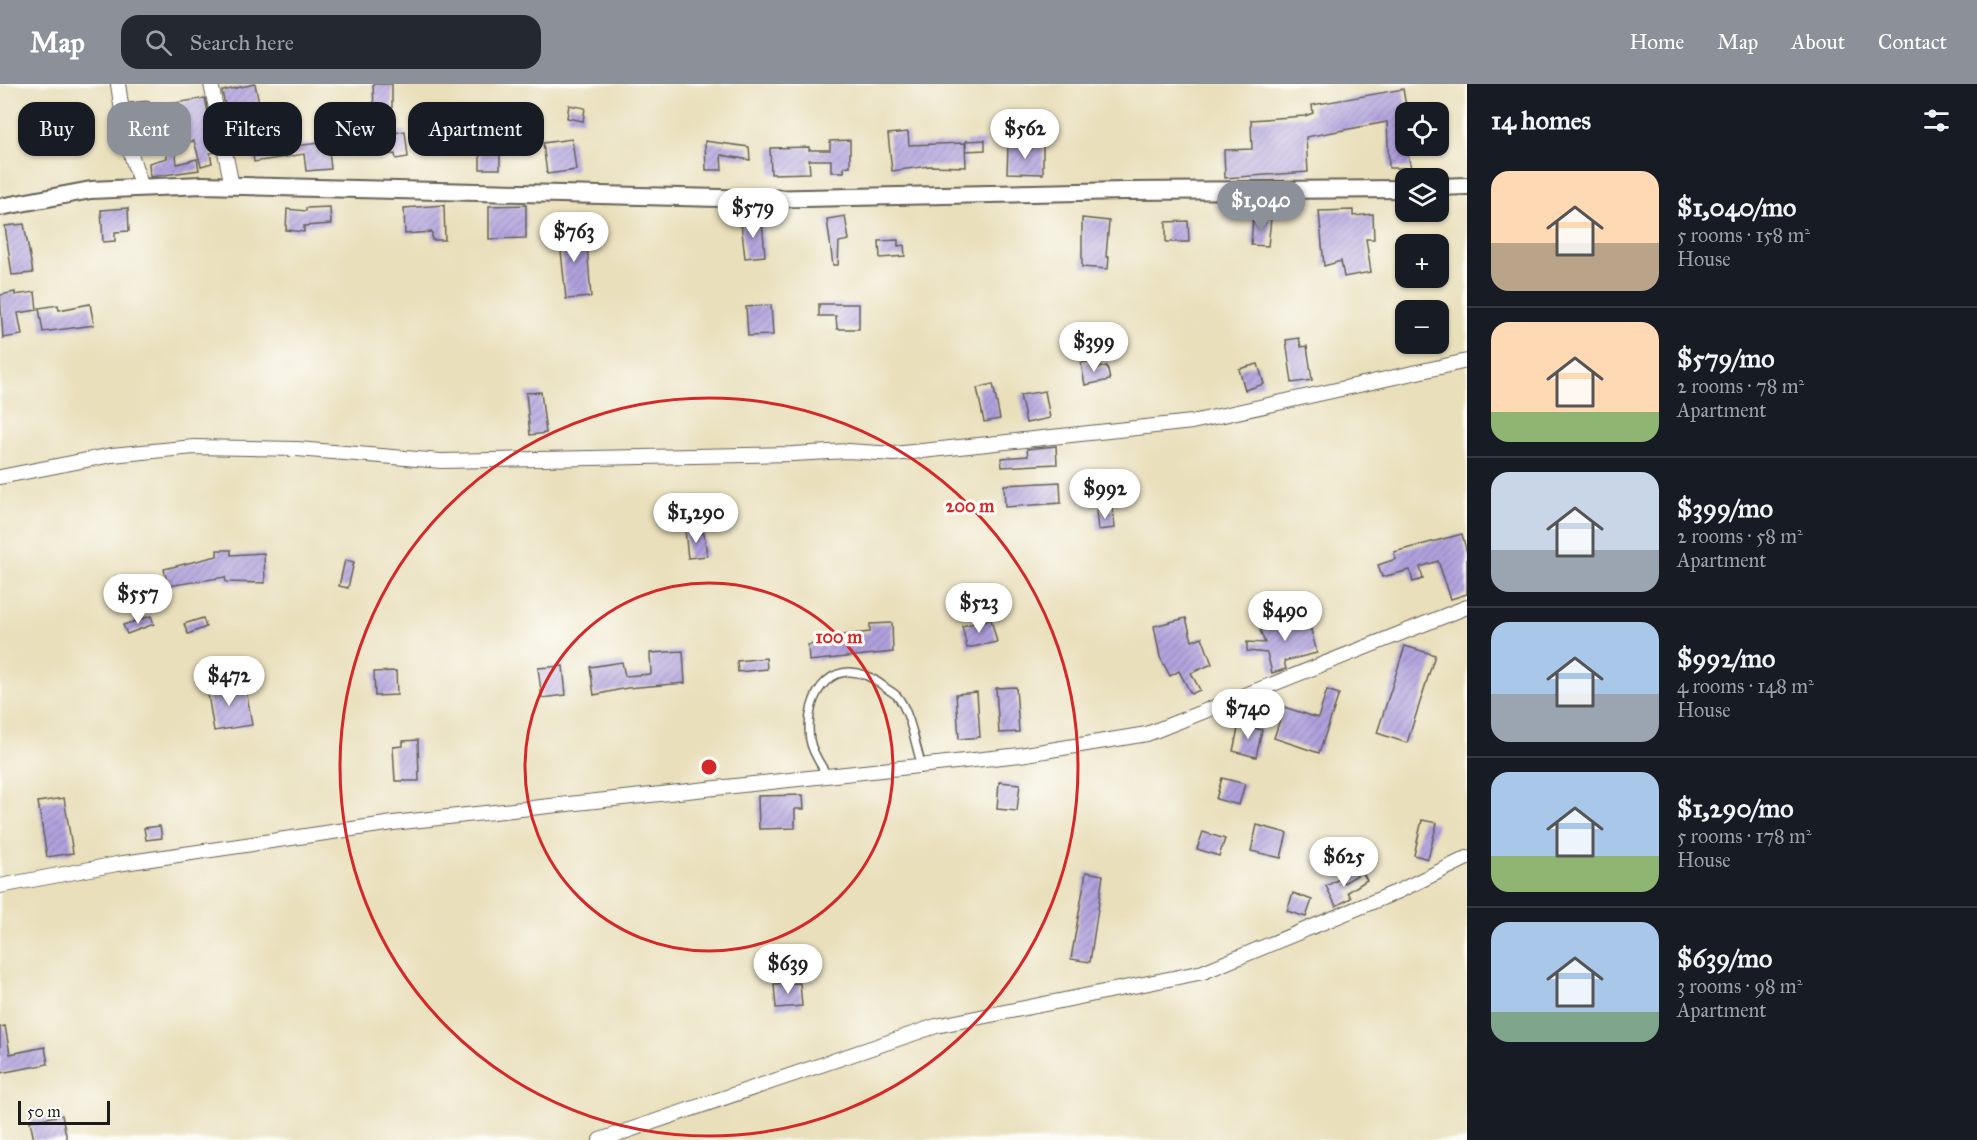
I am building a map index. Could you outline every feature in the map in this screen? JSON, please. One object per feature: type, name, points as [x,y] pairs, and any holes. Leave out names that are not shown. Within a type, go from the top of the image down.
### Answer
[{"type":"street","points":[[118,84],[126,139],[142,188]]},
{"type":"street","points":[[211,84],[232,186]]},
{"type":"street","points":[[0,207],[91,189],[232,186],[759,199],[1114,191],[1395,189]]},
{"type":"street","points":[[1449,187],[1467,186]]},
{"type":"street","points":[[0,477],[112,455],[194,447],[297,449],[441,461],[848,451],[894,454],[1191,422],[1467,361]]},
{"type":"street","points":[[0,886],[117,864],[393,823],[1020,755],[1147,734],[1467,607]]},
{"type":"street","points":[[600,1140],[936,1026],[1203,972],[1399,891],[1467,858]]},
{"type":"lane","points":[[828,777],[810,741],[810,717],[818,690],[835,673],[848,670],[866,674],[897,697],[921,766]]},
{"type":"building","points":[[255,84],[259,102],[224,102],[222,91]]},
{"type":"building","points":[[373,84],[392,84],[392,102],[374,102]]},
{"type":"building","points":[[1403,89],[1405,102],[1395,102],[1395,156],[1408,156],[1411,168],[1389,168],[1387,122],[1306,137],[1308,172],[1225,178],[1224,150],[1252,149],[1251,120],[1305,116],[1313,113],[1312,105]]},
{"type":"building","points":[[205,98],[206,102],[203,102],[203,156],[211,156],[212,163],[201,166],[194,141],[191,142],[191,102],[181,102]]},
{"type":"building","points":[[569,105],[585,108],[583,121],[567,118]]},
{"type":"building","points":[[405,131],[408,157],[396,159],[396,132]]},
{"type":"building","points":[[908,132],[909,145],[965,143],[966,167],[929,166],[892,171],[888,134]]},
{"type":"building","points":[[572,139],[576,170],[547,174],[544,143]]},
{"type":"building","points":[[850,140],[850,166],[844,167],[844,172],[831,172],[831,160],[809,160],[810,173],[771,174],[770,148],[809,147],[809,150],[830,150],[830,141]]},
{"type":"building","points":[[985,140],[985,150],[966,151],[966,141]]},
{"type":"building","points":[[705,141],[749,147],[750,160],[721,155],[722,170],[706,170]]},
{"type":"building","points":[[314,144],[314,156],[330,156],[331,169],[306,171],[304,154],[302,154],[302,145]]},
{"type":"building","points":[[1008,145],[1043,146],[1043,174],[1007,173]]},
{"type":"building","points":[[167,156],[176,156],[177,164],[197,159],[199,170],[150,177],[149,163],[167,158]]},
{"type":"building","points":[[253,156],[292,156],[254,162]]},
{"type":"building","points":[[480,156],[500,156],[500,169],[480,169]]},
{"type":"building","points":[[444,205],[445,240],[432,240],[432,232],[405,234],[404,208]]},
{"type":"building","points":[[526,205],[526,238],[489,239],[489,206]]},
{"type":"building","points":[[330,207],[331,224],[304,226],[304,232],[286,230],[287,209],[306,211],[306,208]]},
{"type":"building","points":[[128,208],[129,231],[115,232],[115,241],[103,242],[101,210]]},
{"type":"building","points":[[1353,210],[1353,216],[1373,214],[1374,239],[1366,239],[1371,272],[1344,277],[1341,261],[1324,266],[1319,211]]},
{"type":"building","points":[[845,216],[849,240],[839,242],[838,265],[833,265],[827,219]]},
{"type":"building","points":[[1253,217],[1271,219],[1268,246],[1251,245]]},
{"type":"building","points":[[1082,218],[1109,221],[1106,257],[1109,257],[1108,269],[1082,267]]},
{"type":"building","points":[[573,221],[576,246],[587,245],[591,297],[566,299],[558,222]]},
{"type":"building","points":[[762,221],[765,256],[745,258],[741,223]]},
{"type":"building","points":[[1188,221],[1189,242],[1166,242],[1166,222]]},
{"type":"building","points":[[24,224],[33,273],[12,275],[5,226]]},
{"type":"building","points":[[898,240],[898,246],[904,245],[905,256],[880,258],[879,241]]},
{"type":"building","points":[[15,292],[15,295],[35,292],[37,310],[18,313],[22,335],[3,338],[0,295]]},
{"type":"building","points":[[90,304],[94,325],[43,332],[39,308],[58,305],[59,310]]},
{"type":"building","points":[[819,304],[859,304],[859,329],[837,329],[836,316],[819,316]]},
{"type":"building","points":[[771,305],[773,335],[748,336],[746,307]]},
{"type":"building","points":[[1299,338],[1301,347],[1307,346],[1312,380],[1292,383],[1286,340]]},
{"type":"building","points":[[1095,360],[1097,368],[1107,366],[1110,380],[1085,385],[1081,363]]},
{"type":"building","points":[[1258,364],[1264,384],[1245,390],[1239,369]]},
{"type":"building","points":[[993,384],[1000,419],[984,422],[977,388]]},
{"type":"building","points":[[1045,391],[1050,418],[1026,423],[1020,395]]},
{"type":"building","points":[[541,392],[546,433],[530,435],[526,393]]},
{"type":"building","points":[[1056,446],[1057,464],[1002,467],[1001,458],[1028,456],[1027,449]]},
{"type":"building","points":[[1060,482],[1061,503],[1005,507],[1004,485]]},
{"type":"building","points":[[1113,509],[1115,528],[1098,530],[1096,511]]},
{"type":"building","points":[[695,529],[696,534],[704,533],[707,556],[688,558],[685,530]]},
{"type":"building","points":[[1462,534],[1467,553],[1467,594],[1451,599],[1438,561],[1420,567],[1423,579],[1413,582],[1410,570],[1382,577],[1378,565],[1396,559],[1394,552]]},
{"type":"building","points":[[217,550],[231,550],[231,555],[264,553],[265,583],[226,582],[225,577],[168,586],[164,569],[217,556]]},
{"type":"building","points":[[345,560],[354,562],[348,588],[339,586]]},
{"type":"building","points":[[1302,614],[1305,628],[1310,626],[1317,653],[1284,661],[1286,669],[1272,673],[1267,653],[1247,651],[1247,642],[1265,643],[1260,630],[1276,625],[1275,621]]},
{"type":"building","points":[[151,616],[154,624],[127,634],[123,625]]},
{"type":"building","points":[[203,618],[206,627],[188,634],[184,624]]},
{"type":"building","points":[[1186,618],[1192,641],[1202,637],[1212,664],[1191,673],[1200,690],[1191,694],[1179,671],[1170,676],[1160,657],[1154,626]]},
{"type":"building","points":[[991,619],[997,642],[967,648],[962,626]]},
{"type":"building","points":[[892,623],[893,652],[809,661],[808,645],[816,644],[816,638],[870,632],[870,624]]},
{"type":"building","points":[[1405,646],[1435,655],[1407,743],[1377,733]]},
{"type":"building","points":[[683,651],[685,683],[627,688],[594,695],[590,667],[622,662],[625,676],[651,674],[650,653]]},
{"type":"building","points":[[766,658],[767,669],[738,672],[737,661]]},
{"type":"building","points":[[563,666],[566,695],[542,698],[538,668]]},
{"type":"building","points":[[396,671],[397,695],[375,696],[374,672]]},
{"type":"building","points":[[245,683],[252,725],[214,731],[207,688]]},
{"type":"building","points":[[1016,687],[1019,732],[999,733],[996,688]]},
{"type":"building","points":[[1327,690],[1339,694],[1319,753],[1274,738],[1284,707],[1318,718]]},
{"type":"building","points":[[977,692],[980,737],[959,739],[956,694]]},
{"type":"building","points":[[1239,724],[1262,730],[1256,757],[1233,751]]},
{"type":"building","points":[[418,740],[419,781],[395,781],[393,747],[403,746],[403,741]]},
{"type":"building","points":[[1222,778],[1245,784],[1239,805],[1216,799]]},
{"type":"building","points":[[999,782],[1020,784],[1017,811],[997,809]]},
{"type":"building","points":[[803,795],[804,809],[795,809],[795,828],[759,829],[758,796]]},
{"type":"building","points":[[64,798],[73,853],[47,857],[38,802]]},
{"type":"building","points":[[1422,820],[1437,823],[1428,859],[1414,855]]},
{"type":"building","points":[[1257,825],[1287,833],[1281,858],[1251,851]]},
{"type":"building","points":[[160,826],[162,838],[146,840],[144,828]]},
{"type":"building","points":[[1203,832],[1225,839],[1219,856],[1197,849]]},
{"type":"building","points":[[1086,872],[1103,875],[1090,962],[1071,959]]},
{"type":"building","points":[[1362,872],[1367,880],[1348,892],[1351,898],[1336,906],[1326,886],[1341,878],[1344,883]]},
{"type":"building","points":[[1293,893],[1312,900],[1306,917],[1287,911]]},
{"type":"building","points":[[800,983],[802,1006],[776,1008],[774,984]]},
{"type":"building","points":[[5,1026],[10,1054],[45,1047],[48,1064],[0,1073],[0,1027]]},
{"type":"building","points":[[62,1115],[67,1140],[34,1140],[30,1121]]}]
